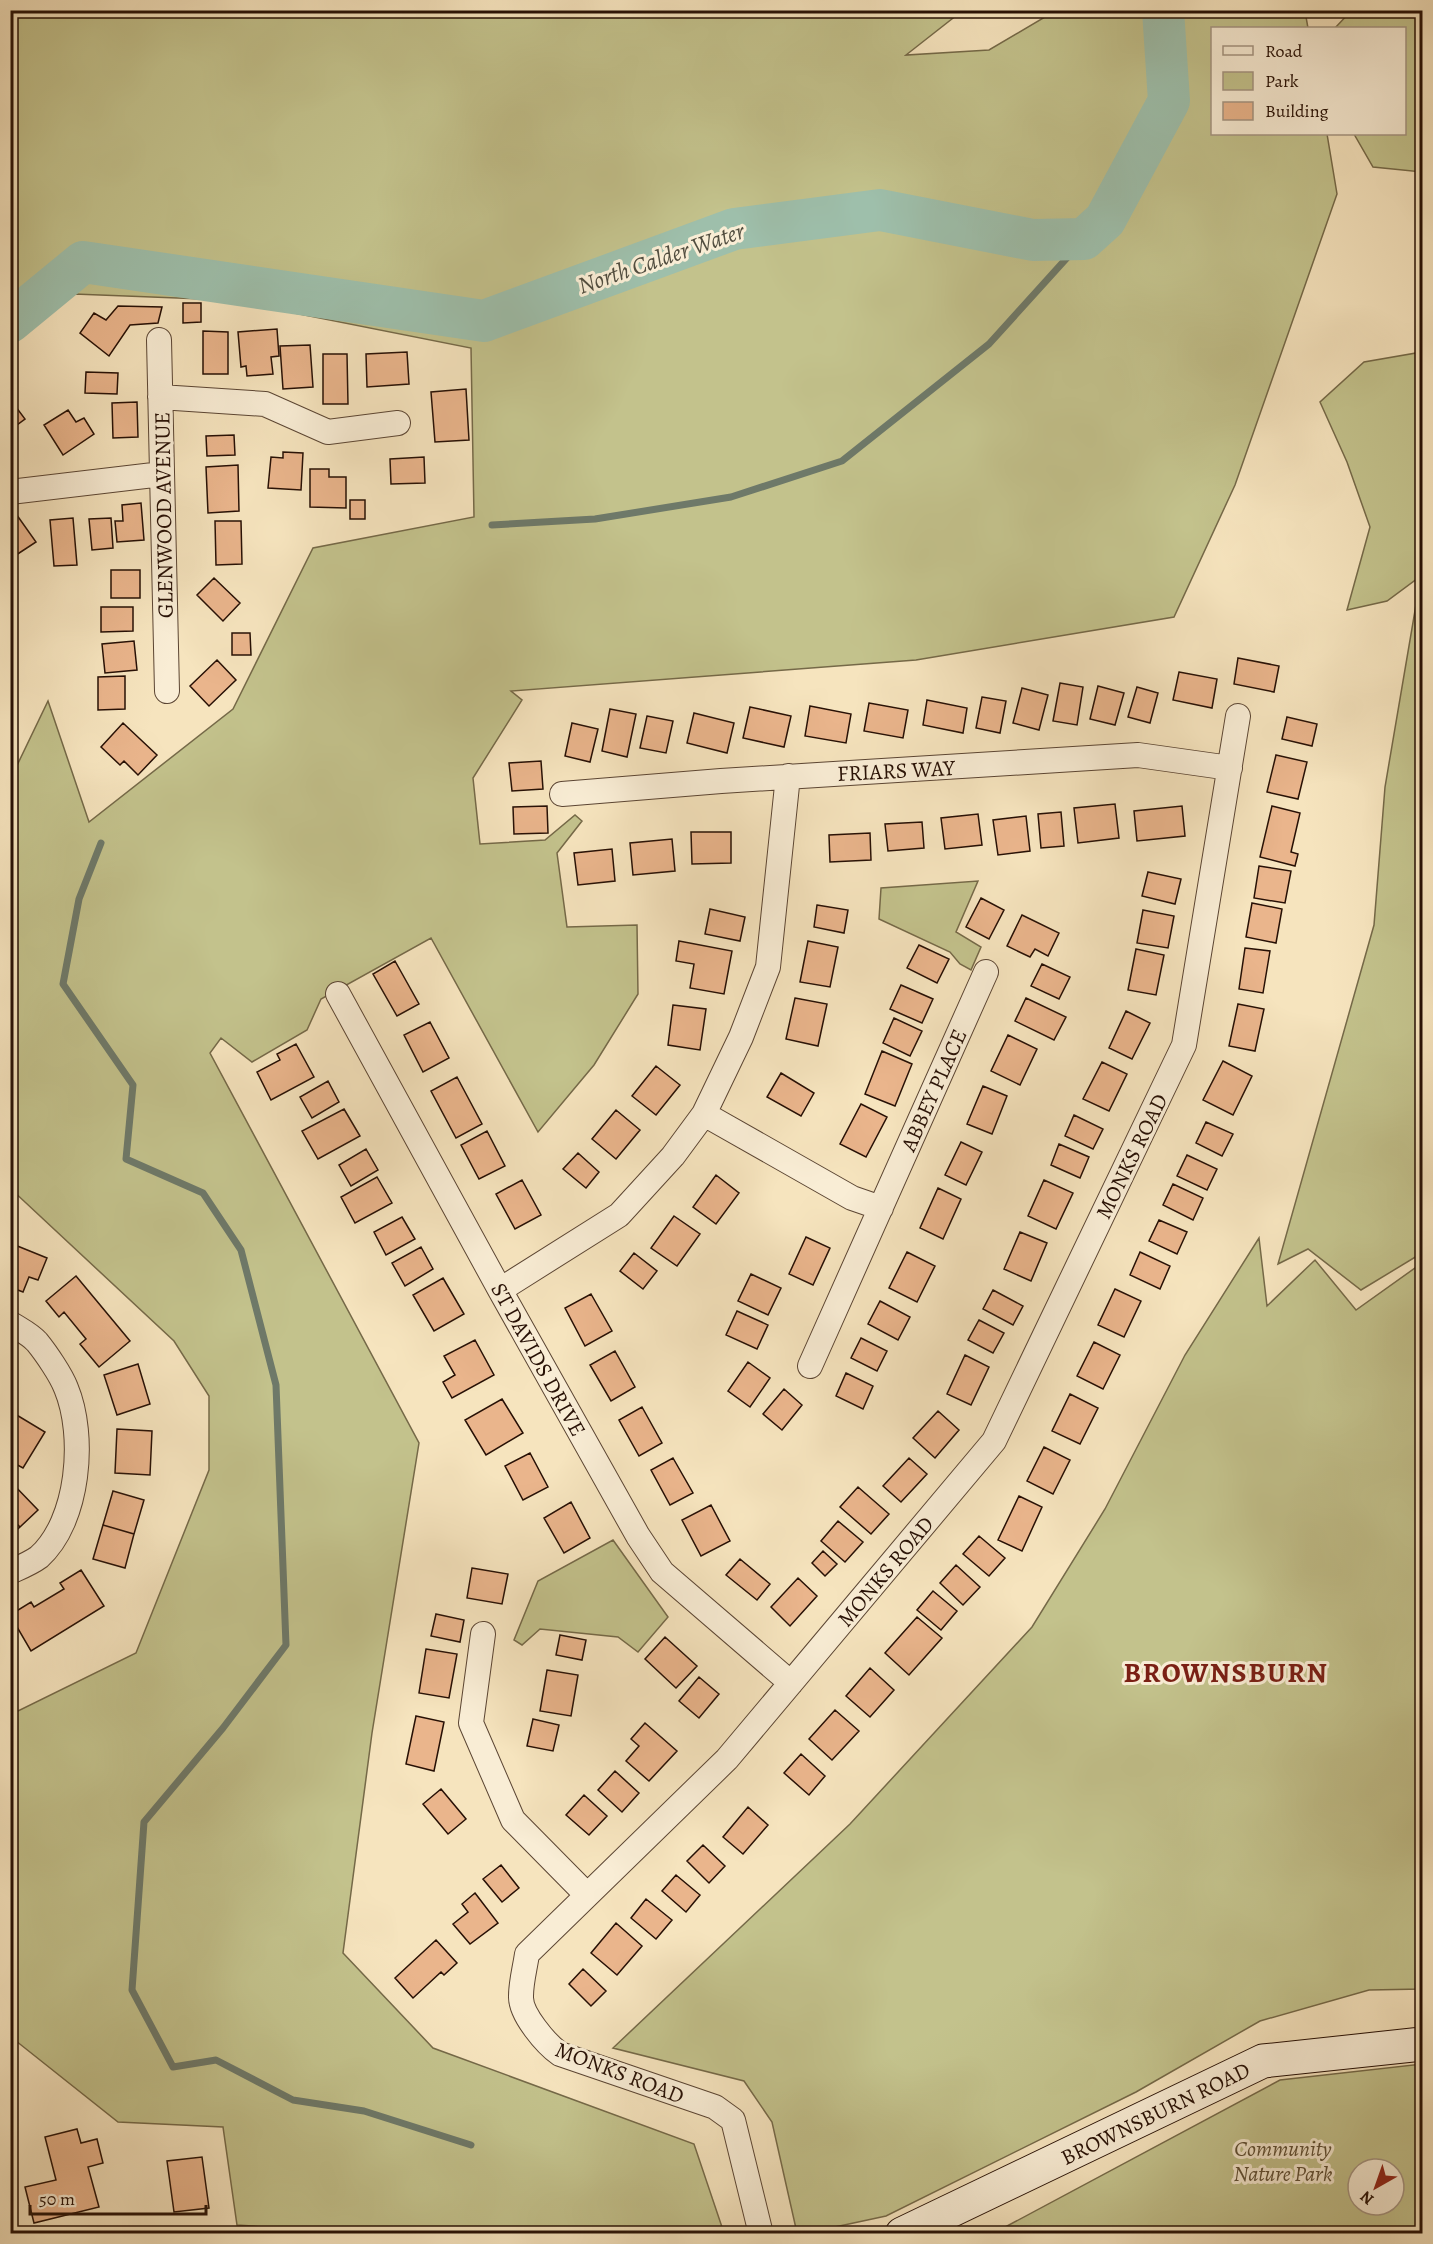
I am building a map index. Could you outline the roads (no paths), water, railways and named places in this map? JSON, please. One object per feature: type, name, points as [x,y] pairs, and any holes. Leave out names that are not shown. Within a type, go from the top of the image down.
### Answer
[{"type":"main road","name":"BROWNSBURN ROAD","points":[[902,2234],[1263,2061],[1422,2044]]},
{"type":"street","name":"GLENWOOD AVENUE","points":[[159,340],[167,691]]},
{"type":"street","points":[[160,397],[265,404],[328,432],[398,423]]},
{"type":"street","points":[[10,492],[162,474]]},
{"type":"street","name":"MONKS ROAD","points":[[761,2234],[733,2120],[715,2108],[560,2054],[547,2045],[532,2025],[520,1999],[527,1954],[727,1759],[994,1441],[1184,1045],[1238,716]]},
{"type":"street","name":"FRIARS WAY","points":[[562,794],[1138,755],[1230,768]]},
{"type":"street","points":[[500,1290],[619,1215],[673,1156],[704,1114],[741,1037],[768,967],[788,777]]},
{"type":"street","name":"ABBEY PLACE","points":[[810,1366],[986,972]]},
{"type":"street","name":"ST DAVIDS DRIVE","points":[[338,994],[638,1536],[662,1572],[791,1683]]},
{"type":"street","points":[[704,1114],[852,1198],[881,1208]]},
{"type":"street","points":[[10,1323],[36,1341],[66,1387],[74,1413],[76,1447],[75,1486],[56,1537],[38,1558],[10,1572]]},
{"type":"street","points":[[483,1634],[471,1723],[513,1820],[587,1895]]},
{"type":"waterway","name":"North Calder Water","points":[[10,322],[83,262],[484,321],[734,229],[880,210],[1033,240],[1084,239],[1105,220],[1169,101],[1163,10]]},
{"type":"waterway","points":[[492,525],[595,519],[731,497],[842,461],[989,344],[1084,239]]},
{"type":"waterway","points":[[101,843],[79,899],[63,984],[133,1085],[126,1159],[203,1193],[241,1250],[276,1385],[286,1645],[223,1728],[144,1822],[132,1990],[173,2067],[216,2060],[293,2100],[364,2111],[471,2145]]},
{"type":"district","name":"BROWNSBURN","points":[[1226,1672]]},
{"type":"park label","name":"Community Nature Park","points":[[1283,2160]]}]
